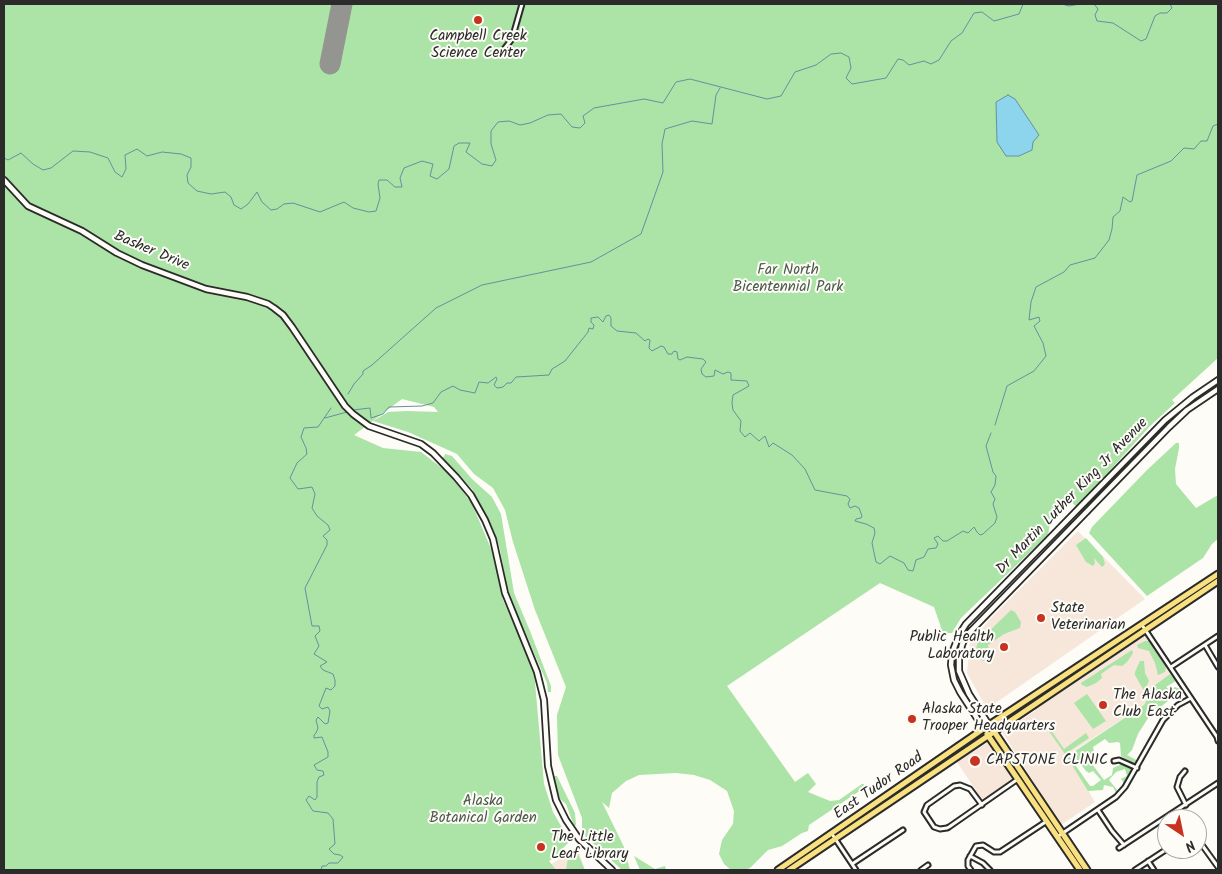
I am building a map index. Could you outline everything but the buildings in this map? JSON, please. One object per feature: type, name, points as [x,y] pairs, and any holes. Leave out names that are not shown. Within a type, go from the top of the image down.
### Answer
[{"type":"main road","name":"East Tudor Road","points":[[789,870],[984,729],[1218,574]]},
{"type":"main road","name":"East Tudor Road","points":[[778,870],[833,837],[989,736],[1218,581]]},
{"type":"main road","points":[[990,725],[1080,870]]},
{"type":"main road","points":[[984,729],[1046,821],[1060,835],[1087,870]]},
{"type":"street","points":[[502,53],[512,39],[522,4]]},
{"type":"street","name":"Basher Drive","points":[[4,180],[28,206],[82,231],[117,253],[142,265],[206,289],[268,304],[283,315],[345,406],[353,414],[369,426],[410,439],[428,448],[456,477],[475,501],[490,531],[505,594],[540,683],[544,700],[548,766],[556,800],[579,839],[612,870]]},
{"type":"street","points":[[1192,407],[1192,401],[1216,382]]},
{"type":"street","name":"Dr Martin Luther King Jr Avenue","points":[[984,729],[960,692],[954,680],[951,665],[955,642],[966,624],[1165,420],[1193,397],[1216,382]]},
{"type":"street","name":"Dr Martin Luther King Jr Avenue","points":[[990,725],[962,681],[959,671],[962,645],[973,627],[1169,427],[1218,388]]},
{"type":"street","points":[[1142,625],[1218,737],[1218,741]]},
{"type":"street","points":[[1171,668],[1218,636]]},
{"type":"street","points":[[1205,645],[1218,666]]},
{"type":"street","points":[[1060,835],[1116,797],[1137,768],[1163,720],[1178,705],[1191,698]]},
{"type":"street","points":[[1114,761],[1119,760],[1137,768]]},
{"type":"street","points":[[1185,771],[1180,777],[1177,787],[1186,805]]},
{"type":"street","points":[[982,805],[971,789],[964,785],[954,786],[925,808],[925,815],[932,825],[940,829],[948,828],[982,805],[1018,779]]},
{"type":"street","points":[[1120,848],[1218,784]]},
{"type":"street","points":[[1098,810],[1124,845]]},
{"type":"street","points":[[971,870],[968,865],[970,856],[973,849],[978,845],[993,852],[1002,851],[1046,821]]},
{"type":"street","points":[[852,864],[903,830]]},
{"type":"street","points":[[833,837],[856,870]]},
{"type":"street","points":[[1207,852],[1218,868]]},
{"type":"street","points":[[1135,870],[1157,855]]},
{"type":"street","points":[[970,856],[983,863],[990,870]]},
{"type":"street","points":[[1148,861],[1154,870]]},
{"type":"street","points":[[921,870],[928,865]]},
{"type":"shaded area","points":[[1078,531],[1145,599],[987,709],[967,673],[970,644],[990,619]]},
{"type":"shaded area","points":[[1145,634],[1170,674],[1155,685],[1144,705],[1067,755],[1095,802],[1061,825],[1002,732],[1035,711],[1035,707]]},
{"type":"shaded area","points":[[987,743],[991,744],[1013,776],[1013,780],[983,801],[957,762]]},
{"type":"shaded area","points":[[577,848],[585,870],[542,870]]},
{"type":"green space","name":"Far North Bicentennial Park","points":[[4,4],[1218,4],[1218,358],[1172,400],[1175,403],[1150,426],[1077,507],[1069,500],[1051,517],[1048,535],[961,618],[952,633],[943,633],[934,607],[880,583],[727,686],[795,782],[808,773],[816,784],[808,792],[830,801],[839,800],[864,784],[864,788],[809,825],[808,831],[782,846],[768,850],[750,868],[731,870],[724,864],[719,854],[722,840],[733,824],[734,811],[727,791],[710,780],[694,775],[676,773],[639,775],[626,781],[612,793],[609,808],[602,802],[624,847],[630,870],[622,870],[582,833],[582,818],[558,755],[557,715],[566,687],[535,610],[513,542],[505,510],[493,488],[474,474],[457,454],[408,432],[373,421],[388,412],[438,412],[434,407],[402,399],[354,435],[383,448],[421,452],[451,475],[472,504],[492,551],[503,600],[534,671],[544,784],[553,812],[571,840],[561,850],[559,859],[554,858],[549,861],[556,870],[4,870]]},
{"type":"green space","points":[[1176,443],[1179,443],[1179,448],[1175,469],[1176,484],[1196,508],[1218,495],[1218,539],[1212,544],[1203,558],[1147,596],[1089,533],[1092,527],[1147,470]]},
{"type":"green space","points":[[445,454],[452,456],[472,479],[492,497],[501,514],[514,593],[551,686],[551,692],[548,692],[547,683],[506,584],[500,549],[493,529],[472,489],[443,458]]},
{"type":"green space","points":[[1086,538],[1103,557],[1105,564],[1102,567],[1094,558],[1095,563],[1093,566],[1086,562],[1076,545]]},
{"type":"green space","points":[[1011,610],[1015,612],[1021,622],[1020,628],[1004,634],[988,645],[990,658],[983,661],[975,652],[978,642]]},
{"type":"green space","points":[[1149,641],[1166,667],[1165,672],[1158,675],[1149,651],[1138,648],[1137,645]]},
{"type":"green space","points":[[1132,650],[1133,653],[1122,666],[1114,665],[1101,674],[1102,678],[1096,683],[1087,687],[1082,685],[1081,683]]},
{"type":"green space","points":[[1140,661],[1144,661],[1145,673],[1149,681],[1144,691],[1135,675]]},
{"type":"green space","points":[[1170,674],[1176,681],[1166,687],[1170,690],[1175,687],[1183,690],[1180,694],[1173,691],[1167,702],[1159,708],[1162,718],[1160,720],[1160,714],[1155,711],[1150,715],[1138,734],[1132,750],[1127,755],[1138,761],[1135,765],[1121,756],[1120,743],[1118,742],[1109,743],[1105,739],[1093,747],[1094,752],[1089,760],[1104,780],[1112,775],[1113,768],[1122,764],[1132,769],[1133,774],[1128,782],[1124,783],[1121,779],[1127,776],[1125,769],[1116,772],[1109,780],[1118,791],[1116,793],[1113,787],[1104,785],[1103,790],[1088,791],[1067,757],[1069,756],[1090,786],[1101,780],[1093,771],[1089,773],[1086,771],[1072,753],[1144,705],[1155,685]]},
{"type":"green space","points":[[1087,694],[1106,721],[1093,729],[1074,703]]},
{"type":"green space","points":[[1046,723],[1064,749],[1086,733],[1089,738],[1065,754],[1044,724]]},
{"type":"green space","points":[[553,776],[557,776],[575,813],[576,825],[574,826],[566,804],[560,799]]},
{"type":"green space","points":[[573,851],[578,854],[585,870],[566,870],[568,858]]},
{"type":"green space","points":[[634,856],[655,869],[665,866],[666,870],[640,870]]},
{"type":"water","points":[[1008,95],[1015,99],[1039,135],[1033,142],[1032,150],[1019,156],[1006,156],[997,142],[996,102]]},
{"type":"waterway","points":[[4,158],[8,160],[21,153],[43,170],[51,168],[73,151],[90,152],[108,158],[115,172],[122,177],[126,169],[125,155],[137,149],[147,156],[162,152],[181,154],[191,158],[191,167],[187,175],[188,183],[197,191],[211,194],[225,192],[231,197],[234,205],[241,209],[248,204],[257,192],[262,202],[271,210],[277,209],[284,204],[293,203],[320,212],[344,202],[353,208],[369,212],[376,211],[380,198],[379,180],[387,180],[395,187],[402,187],[400,178],[404,168],[422,161],[433,164],[430,176],[437,179],[449,169],[454,146],[459,143],[470,143],[466,152],[482,164],[492,166],[496,160],[491,144],[491,131],[498,122],[509,121],[520,125],[548,115],[561,114],[572,127],[580,128],[585,123],[583,116],[594,108],[644,99],[663,103],[676,82],[690,79],[767,99],[781,96],[795,72],[816,65],[831,54],[841,53],[849,57],[851,68],[846,78],[852,84],[886,78],[898,59],[903,60],[909,65],[924,61],[931,64],[939,60],[951,41],[962,33],[974,13],[982,12],[994,21],[1019,14],[1023,4]]},
{"type":"waterway","points":[[1062,4],[1069,6],[1080,4]]},
{"type":"waterway","points":[[1094,4],[1098,9],[1095,15],[1097,21],[1113,23],[1141,41],[1146,39],[1155,16],[1160,13],[1167,13],[1172,8],[1170,4]]},
{"type":"waterway","points":[[348,394],[363,374],[363,371],[436,308],[482,285],[591,262],[641,234],[663,172],[662,144],[665,129],[692,121],[712,124],[716,95],[720,88]]},
{"type":"waterway","points":[[995,425],[1007,386],[1034,371],[1046,356],[1043,343],[1034,326],[1040,321],[1039,317],[1029,320],[1031,302],[1036,287],[1064,272],[1070,265],[1095,258],[1109,240],[1113,217],[1120,211],[1123,197],[1130,202],[1132,201],[1137,175],[1171,161],[1184,148],[1194,149],[1201,141],[1207,141],[1213,126],[1218,124]]},
{"type":"waterway","points":[[353,410],[370,408],[371,418],[383,414],[389,407],[422,406],[433,403],[441,392],[453,386],[460,390],[475,393],[479,382],[488,383],[496,377],[494,385],[497,388],[511,383],[516,377],[549,375],[552,369],[565,361],[588,332],[589,328],[593,329],[594,325],[591,322],[591,318],[598,317],[603,322],[606,316],[609,315],[611,326],[617,331],[636,333],[645,341],[650,340],[649,348],[652,351],[661,346],[664,347],[668,354],[672,354],[674,351],[677,352],[678,359],[680,360],[687,357],[703,359],[706,362],[701,369],[702,374],[706,377],[714,376],[715,370],[723,374],[731,373],[731,380],[747,381],[749,386],[733,395],[732,403],[733,410],[741,421],[740,431],[745,437],[750,433],[759,441],[765,436],[769,447],[773,443],[792,455],[805,469],[815,490],[847,496],[850,499],[848,504],[850,508],[855,506],[859,508],[862,516],[855,521],[874,528],[875,533],[872,543],[876,562],[880,564],[890,556],[904,563],[908,570],[913,571],[916,560],[924,557],[928,549],[936,548],[938,544],[934,538],[938,536],[943,541],[947,541],[963,531],[968,533],[974,527],[980,535],[995,523],[997,517],[993,504],[995,499],[991,492],[995,485],[996,476],[993,472],[986,446],[991,433]]},
{"type":"waterway","points":[[321,870],[322,866],[326,866],[329,863],[338,863],[343,857],[334,854],[329,849],[335,844],[333,819],[328,813],[313,811],[306,800],[309,796],[315,800],[317,797],[317,782],[319,777],[324,775],[323,771],[317,770],[314,765],[328,757],[328,752],[322,737],[314,738],[314,735],[318,728],[316,720],[318,717],[325,724],[328,723],[330,711],[328,707],[322,709],[319,706],[326,688],[331,690],[335,686],[335,680],[333,674],[323,670],[320,666],[327,662],[314,654],[319,646],[315,636],[320,631],[319,626],[312,626],[305,588],[327,545],[327,540],[323,536],[330,530],[328,525],[317,516],[312,508],[315,494],[312,487],[298,489],[290,478],[297,463],[307,454],[301,437],[304,428],[318,427],[331,408]]},
{"type":"waterway","points":[[325,418],[347,412]]},
{"type":"runway","points":[[330,64],[342,4]]},
{"type":"place","name":"Campbell Creek Science Center","points":[[478,20]]},
{"type":"place","name":"State Veterinarian","points":[[1041,618]]},
{"type":"place","name":"Public Health Laboratory","points":[[1004,647]]},
{"type":"place","name":"The Alaska Club East","points":[[1103,705]]},
{"type":"place","name":"Alaska State Trooper Headquarters","points":[[912,719]]},
{"type":"place","name":"CAPSTONE CLINIC","points":[[975,761]]},
{"type":"place","name":"The Little Leaf Library","points":[[541,847]]},
{"type":"park label","name":"Alaska Botanical Garden","points":[[483,810]]}]
